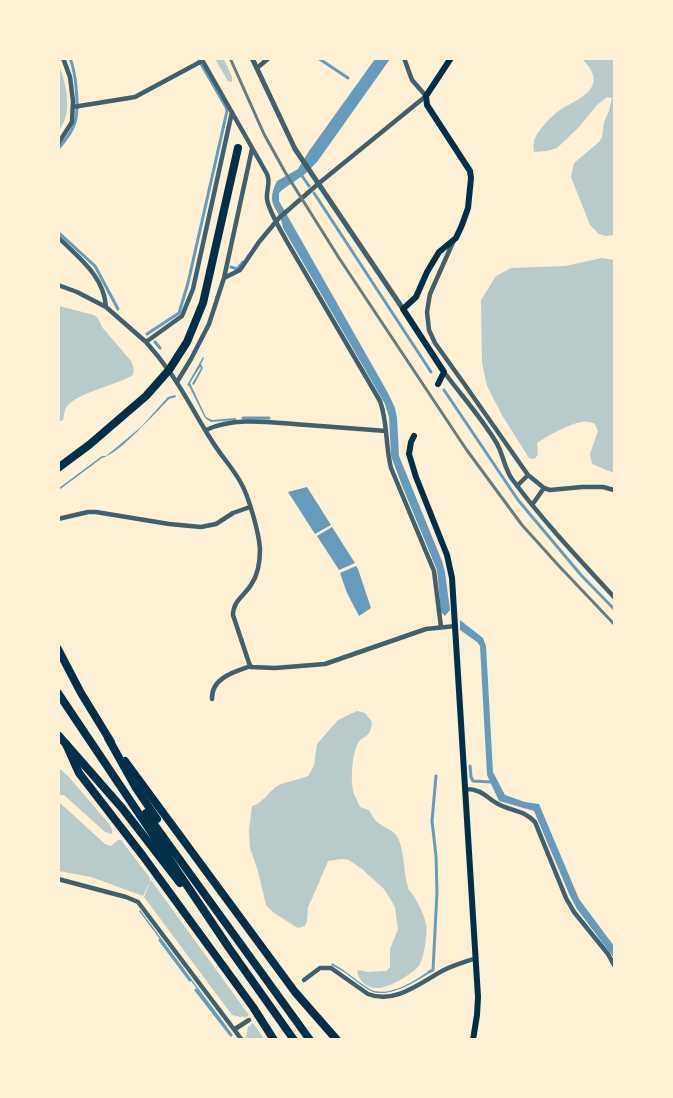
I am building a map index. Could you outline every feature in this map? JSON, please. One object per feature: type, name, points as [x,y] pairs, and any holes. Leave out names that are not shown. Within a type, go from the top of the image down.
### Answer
[{"type":"highway","points":[[58,468],[89,445],[146,396],[169,370],[187,342],[203,303],[238,148]]},
{"type":"highway","points":[[58,649],[136,788],[237,939]]},
{"type":"highway","points":[[58,693],[310,1040]]},
{"type":"highway","points":[[76,718],[229,948],[294,1040]]},
{"type":"highway","points":[[58,735],[122,808],[229,948]]},
{"type":"highway","points":[[108,738],[295,992],[337,1040]]},
{"type":"highway","points":[[66,744],[79,773],[143,856],[253,1007],[274,1040]]},
{"type":"main road","points":[[438,384],[444,372],[404,309],[416,297],[439,252],[456,238],[468,208],[470,171],[427,105],[426,96],[451,58]]},
{"type":"main road","points":[[414,436],[409,454],[447,555],[452,578],[476,958],[477,1015],[473,1040]]},
{"type":"street","points":[[58,144],[72,122],[73,107],[70,77],[63,58]]},
{"type":"street","points":[[252,58],[295,149],[404,309]]},
{"type":"street","points":[[257,68],[269,58]]},
{"type":"street","points":[[224,278],[240,270],[277,220],[426,96],[412,80],[404,58]]},
{"type":"street","points":[[73,107],[135,97],[202,60],[269,178],[267,199],[277,220],[380,401],[385,414],[387,453],[391,468],[434,571],[441,627]]},
{"type":"street","points":[[146,342],[182,316],[188,303],[232,112]]},
{"type":"street","points":[[177,382],[209,324],[224,278],[252,148]]},
{"type":"street","points":[[58,237],[94,272],[105,296],[106,307]]},
{"type":"street","points":[[456,238],[430,294],[427,312],[429,330],[435,343],[528,475],[550,490],[573,487],[603,487],[615,490]]},
{"type":"street","points":[[58,285],[106,307],[146,342],[169,370],[243,486],[260,549],[256,576],[236,602],[233,615],[250,666]]},
{"type":"street","points":[[444,372],[498,445],[510,476],[517,486],[568,548],[615,597]]},
{"type":"street","points":[[206,430],[234,422],[261,422],[386,431]]},
{"type":"street","points":[[517,486],[528,475]]},
{"type":"street","points":[[532,505],[544,488]]},
{"type":"street","points":[[58,519],[96,512],[201,527],[216,524],[232,513],[250,507]]},
{"type":"street","points":[[212,699],[215,687],[224,677],[250,666],[275,668],[325,664],[426,629],[456,626]]},
{"type":"street","points":[[466,789],[483,792],[496,803],[529,816],[535,822],[566,898],[574,912],[615,965]]},
{"type":"street","points":[[58,879],[138,902],[242,1040]]},
{"type":"street","points":[[304,980],[320,968],[331,968],[368,994],[387,998],[416,986],[452,966],[476,958]]},
{"type":"street","points":[[235,1029],[249,1020]]},
{"type":"shaded area","points":[[215,59],[224,59],[232,82],[228,81]]},
{"type":"shaded area","points":[[582,59],[614,59],[614,235],[599,234],[590,225],[571,177],[574,163],[602,137],[612,98],[607,97],[597,105],[557,148],[534,152],[535,138],[545,124],[557,112],[590,90],[593,84],[591,70]]},
{"type":"shaded area","points":[[58,62],[67,97],[67,112],[59,131]]},
{"type":"shaded area","points":[[602,258],[614,260],[614,473],[592,464],[590,454],[598,431],[595,424],[588,422],[570,425],[541,440],[537,443],[538,455],[534,459],[529,458],[487,386],[482,363],[481,300],[496,276],[511,268],[565,266]]},
{"type":"shaded area","points":[[59,306],[98,318],[102,327],[131,361],[134,370],[133,375],[126,379],[76,399],[69,404],[63,420],[59,422]]},
{"type":"shaded area","points":[[357,711],[365,713],[372,722],[370,732],[359,741],[355,750],[352,776],[354,794],[360,807],[369,810],[376,821],[398,838],[408,889],[421,909],[426,928],[424,950],[417,968],[381,988],[367,985],[357,972],[358,970],[386,971],[390,967],[390,949],[398,929],[395,907],[384,889],[349,860],[328,861],[308,907],[305,926],[298,928],[274,913],[266,905],[250,848],[249,830],[252,806],[279,785],[308,776],[314,766],[317,744],[338,720]]},
{"type":"shaded area","points":[[59,768],[110,825],[112,834],[105,832],[64,795],[59,797]]},
{"type":"shaded area","points":[[59,802],[105,844],[111,846],[121,840],[150,878],[143,896],[91,877],[59,871]]},
{"type":"shaded area","points":[[151,880],[249,1015],[245,1018],[232,1015],[144,897]]},
{"type":"shaded area","points":[[253,1023],[264,1039],[246,1038],[248,1027]]},
{"type":"water","points":[[375,59],[390,59],[317,162],[279,193],[279,201],[395,408],[399,456],[445,572],[450,610],[445,616],[441,612],[437,570],[391,456],[389,417],[385,404],[283,228],[272,201],[277,181],[298,169]]},
{"type":"water","points":[[203,357],[201,364],[203,368],[194,385],[192,384],[200,367],[190,383],[206,417],[212,420],[236,418],[236,420],[211,422],[205,418],[187,385]]},
{"type":"water","points":[[175,395],[176,397],[169,399],[137,432],[118,449],[59,490],[102,456],[106,456],[141,427],[168,397]]},
{"type":"water","points":[[307,487],[331,525],[315,534],[288,492]]},
{"type":"water","points":[[332,527],[355,563],[339,570],[317,536]]},
{"type":"water","points":[[356,566],[371,608],[359,616],[340,573]]},
{"type":"water","points":[[460,620],[483,638],[486,646],[493,772],[505,795],[539,804],[579,899],[614,946],[614,958],[577,909],[534,811],[499,801],[487,775],[480,646],[460,630]]},
{"type":"water","points":[[139,911],[227,1027],[226,1028]]},
{"type":"water","points":[[332,963],[368,988],[383,992],[400,988],[430,970],[433,971],[401,989],[383,993],[375,992],[367,989],[331,965]]},
{"type":"waterway","points":[[58,149],[71,132],[76,119],[77,92],[70,58]]},
{"type":"waterway","points":[[318,58],[348,78]]},
{"type":"waterway","points":[[147,334],[179,313],[188,283],[227,111],[201,64]]},
{"type":"waterway","points":[[300,173],[309,186]]},
{"type":"waterway","points":[[314,193],[431,372]]},
{"type":"waterway","points":[[58,232],[95,266],[118,309]]},
{"type":"waterway","points":[[231,267],[237,269],[243,262]]},
{"type":"waterway","points":[[155,342],[160,348]]},
{"type":"waterway","points":[[444,390],[518,500],[581,575],[614,609]]},
{"type":"waterway","points":[[243,418],[269,418]]},
{"type":"waterway","points":[[470,766],[473,781],[492,782]]},
{"type":"waterway","points":[[429,972],[433,970],[437,892],[432,821],[436,776]]},
{"type":"waterway","points":[[160,940],[190,980]]},
{"type":"waterway","points":[[196,990],[231,1035]]},
{"type":"railway","points":[[230,58],[264,134],[285,172],[339,258],[466,449],[522,525],[614,624]]}]
